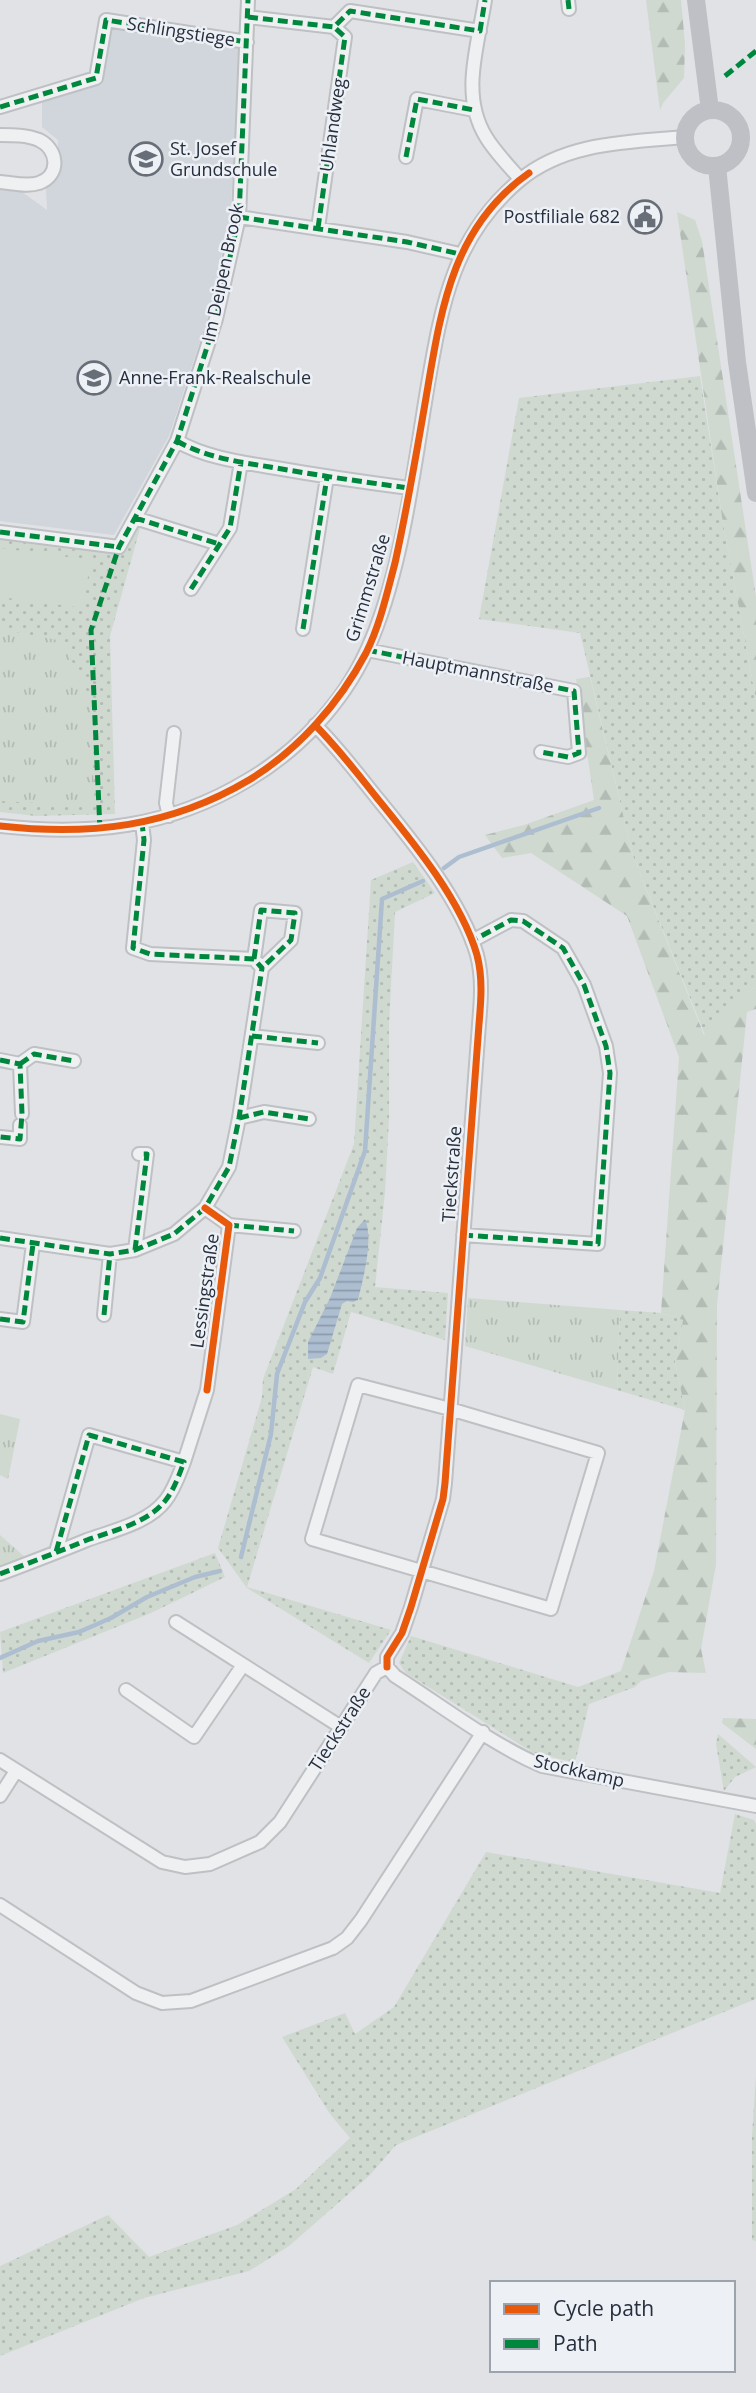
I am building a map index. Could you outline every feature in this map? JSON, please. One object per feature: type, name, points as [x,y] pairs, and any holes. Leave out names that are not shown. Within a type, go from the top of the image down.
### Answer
[{"type":"main road","points":[[696,0],[710,110]]},
{"type":"main road","points":[[710,110],[729,115],[748,136],[736,153],[717,166],[697,161],[690,154],[685,136],[693,118],[710,110]]},
{"type":"main road","points":[[717,166],[737,362],[756,493]]},
{"type":"street","name":"Im Deipen Brook","points":[[0,531],[119,547],[177,441],[216,320],[239,217],[248,0]]},
{"type":"street","points":[[485,0],[471,77],[474,110],[487,139],[520,179]]},
{"type":"street","points":[[248,17],[334,27],[350,11],[480,31]]},
{"type":"street","name":"Schlingstiege","points":[[0,107],[96,78],[106,20],[247,42]]},
{"type":"street","name":"Uhlandweg","points":[[318,228],[345,37],[334,27]]},
{"type":"street","points":[[406,157],[417,99],[474,110]]},
{"type":"street","points":[[0,135],[28,137],[43,142],[53,153],[55,162],[51,175],[40,182],[23,185],[0,182]]},
{"type":"street","name":"Grimmstraße","points":[[0,826],[35,830],[88,830],[142,823],[170,816],[227,793],[263,771],[315,725],[336,702],[367,650],[390,584],[405,520],[433,351],[449,284],[460,254],[498,200],[520,179],[554,159],[582,149],[685,136]]},
{"type":"street","points":[[239,217],[407,242],[460,254]]},
{"type":"street","points":[[177,441],[190,449],[241,462],[410,488]]},
{"type":"street","points":[[191,589],[230,528],[241,462]]},
{"type":"street","points":[[303,629],[327,477]]},
{"type":"street","points":[[135,518],[219,544]]},
{"type":"street","name":"Hauptmannstraße","points":[[367,650],[573,691],[579,753],[568,757],[541,752]]},
{"type":"street","name":"Tieckstraße","points":[[0,1760],[162,1862],[185,1867],[210,1864],[260,1842],[281,1822],[376,1673],[387,1667],[387,1657],[402,1633],[411,1606],[443,1499],[481,974],[466,926],[417,848],[333,743],[315,725]]},
{"type":"street","points":[[170,816],[166,803],[174,733]]},
{"type":"street","name":"Lessingstraße","points":[[0,1238],[110,1254],[135,1251],[174,1234],[205,1208],[229,1167],[252,1036],[258,963],[150,954],[133,948],[144,840],[142,823]]},
{"type":"street","points":[[463,1235],[598,1244],[610,1073],[607,1046],[584,985],[563,948],[523,921],[511,920],[472,941]]},
{"type":"street","points":[[252,1036],[318,1043]]},
{"type":"street","points":[[0,1060],[20,1064],[34,1054],[74,1061]]},
{"type":"street","points":[[0,1137],[20,1139],[20,1064]]},
{"type":"street","points":[[239,1118],[264,1112],[309,1119]]},
{"type":"street","points":[[135,1251],[147,1154],[139,1154]]},
{"type":"street","name":"Lessingstraße","points":[[205,1208],[229,1225],[294,1231]]},
{"type":"street","name":"Lessingstraße","points":[[0,1574],[149,1515],[164,1503],[175,1486],[207,1390],[229,1225]]},
{"type":"street","points":[[0,1320],[23,1322],[33,1244]]},
{"type":"street","points":[[104,1315],[110,1254]]},
{"type":"street","points":[[358,1385],[450,1409],[598,1453],[551,1609],[312,1539],[358,1385]]},
{"type":"street","points":[[56,1552],[89,1435],[184,1462]]},
{"type":"street","points":[[176,1622],[341,1727]]},
{"type":"street","points":[[126,1690],[194,1737],[243,1665]]},
{"type":"street","name":"Stockkamp","points":[[387,1667],[394,1676],[542,1766],[756,1806]]},
{"type":"street","points":[[0,1905],[136,1993],[162,2003],[191,2001],[333,1948],[347,1938],[483,1732]]},
{"type":"street","points":[[0,1796],[16,1771]]},
{"type":"shaded area","points":[[109,26],[241,47],[230,217],[207,320],[169,436],[114,535],[0,521],[0,189],[22,192],[47,210],[46,187],[58,178],[58,140],[42,127],[42,99],[101,81]]},
{"type":"green space","points":[[646,0],[681,0],[685,44],[684,78],[660,110]]},
{"type":"green space","points":[[677,212],[695,220],[702,241],[756,597],[756,700],[722,517]]},
{"type":"green space","points":[[700,376],[722,517],[756,700],[756,985],[705,1035],[633,856],[580,633],[479,619],[519,398]]},
{"type":"green space","points":[[126,521],[141,525],[110,636],[115,814],[36,816],[0,812],[0,536],[113,551]]},
{"type":"green space","points":[[0,548],[90,560],[84,608],[0,597]]},
{"type":"green space","points":[[0,629],[62,641],[89,696],[95,806],[0,801]]},
{"type":"green space","points":[[590,677],[633,856],[704,1035],[756,985],[756,1009],[747,1012],[717,1305],[716,1564],[701,1649],[706,1673],[669,1672],[641,1681],[621,1671],[654,1571],[685,1410],[675,1362],[683,1320],[661,1313],[679,1057],[627,916],[531,853],[502,858],[485,835],[524,825],[594,800],[576,679]]},
{"type":"green space","points":[[413,862],[435,893],[395,912],[389,1024],[389,1119],[375,1287],[448,1293],[445,1340],[351,1312],[333,1374],[313,1367],[247,1587],[391,1630],[369,1663],[247,1588],[218,1548],[262,1397],[263,1379],[354,1144],[371,880]]},
{"type":"green space","points":[[468,1298],[620,1310],[617,1390],[465,1346]]},
{"type":"green space","points":[[620,1310],[661,1313],[683,1320],[675,1362],[685,1410],[617,1390]]},
{"type":"green space","points":[[0,1414],[20,1419],[8,1479],[0,1475]]},
{"type":"green space","points":[[0,1535],[26,1558],[0,1567]]},
{"type":"green space","points":[[215,1553],[225,1577],[151,1613],[3,1673],[0,1632]]},
{"type":"green space","points":[[411,1636],[578,1687],[621,1671],[641,1681],[635,1687],[589,1704],[575,1763],[532,1752],[406,1673],[399,1663]]},
{"type":"green space","points":[[723,1718],[756,1719],[756,1749],[722,1723]]},
{"type":"green space","points":[[718,1734],[756,1767],[735,1777],[724,1791],[716,1744]]},
{"type":"green space","points":[[735,1814],[754,1820],[756,1824],[756,1999],[396,2145],[370,2175],[289,2246],[249,2271],[144,2298],[0,2356],[0,2266],[108,2215],[149,2257],[237,2225],[296,2189],[350,2138],[330,2114],[282,2037],[345,2013],[355,2034],[394,2007],[486,1852],[720,1893]]},
{"type":"green space","points":[[756,2076],[756,2241],[752,2240],[752,2136]]},
{"type":"water","points":[[365,1219],[368,1248],[358,1300],[342,1304],[327,1354],[321,1358],[308,1359],[308,1342],[330,1298],[357,1228]]},
{"type":"waterway","points":[[444,868],[459,857],[599,808]]},
{"type":"waterway","points":[[241,1557],[271,1434],[277,1374],[305,1302],[320,1278],[365,1151],[382,899],[423,881]]},
{"type":"waterway","points":[[0,1658],[38,1641],[79,1632],[111,1618],[147,1597],[195,1577],[220,1571]]},
{"type":"marked path","points":[[100,830],[91,630],[119,547],[177,441],[216,319],[239,217],[248,0]]},
{"type":"marked path","points":[[248,17],[334,27],[350,11],[480,31],[485,0]]},
{"type":"marked path","points":[[568,0],[569,9]]},
{"type":"marked path","points":[[0,107],[96,78],[106,20],[247,42]]},
{"type":"marked path","points":[[318,228],[345,37],[334,27]]},
{"type":"marked path","points":[[725,76],[756,51]]},
{"type":"marked path","points":[[406,157],[417,99],[474,110]]},
{"type":"marked path","points":[[239,217],[407,242],[460,254]]},
{"type":"marked path","points":[[177,441],[187,447],[234,461],[409,488]]},
{"type":"marked path","points":[[191,589],[230,528],[241,462]]},
{"type":"marked path","points":[[303,629],[327,477]]},
{"type":"marked path","points":[[135,518],[219,544]]},
{"type":"marked path","points":[[0,532],[119,547]]},
{"type":"marked path","points":[[367,650],[574,691],[579,753],[568,757],[541,752]]},
{"type":"marked path","points":[[0,1238],[110,1254],[135,1250],[174,1234],[205,1208],[229,1167],[262,968],[254,959],[150,954],[133,948],[144,840],[142,823]]},
{"type":"marked path","points":[[254,959],[261,910],[295,913],[291,940],[262,968]]},
{"type":"marked path","points":[[463,1235],[598,1244],[610,1073],[606,1046],[584,985],[563,948],[523,921],[511,920],[472,941]]},
{"type":"marked path","points":[[252,1036],[318,1043]]},
{"type":"marked path","points":[[20,1064],[34,1054],[74,1061]]},
{"type":"marked path","points":[[0,1060],[20,1064],[22,1114],[20,1139],[0,1137]]},
{"type":"marked path","points":[[239,1118],[264,1112],[309,1119]]},
{"type":"marked path","points":[[135,1250],[147,1154],[139,1154]]},
{"type":"marked path","points":[[229,1225],[294,1231]]},
{"type":"marked path","points":[[0,1319],[23,1322],[33,1244]]},
{"type":"marked path","points":[[104,1315],[110,1254]]},
{"type":"marked path","points":[[0,1574],[129,1525],[149,1515],[168,1497],[184,1462],[89,1435],[56,1552]]},
{"type":"cycle path","points":[[0,826],[66,830],[98,828],[159,818],[189,808],[219,796],[267,768],[300,740],[330,708],[366,653],[383,609],[404,519],[439,325],[456,268],[468,241],[484,217],[504,194],[529,173]]},
{"type":"cycle path","points":[[315,725],[406,833],[448,893],[470,934],[481,981],[443,1499],[411,1607],[402,1633],[387,1657],[387,1667]]},
{"type":"cycle path","points":[[205,1208],[229,1225],[207,1390]]},
{"type":"place","name":"St. Josef Grundschule","points":[[146,159]]},
{"type":"place","name":"Postfiliale 682","points":[[645,217]]},
{"type":"place","name":"Anne-Frank-Realschule","points":[[94,378]]}]
